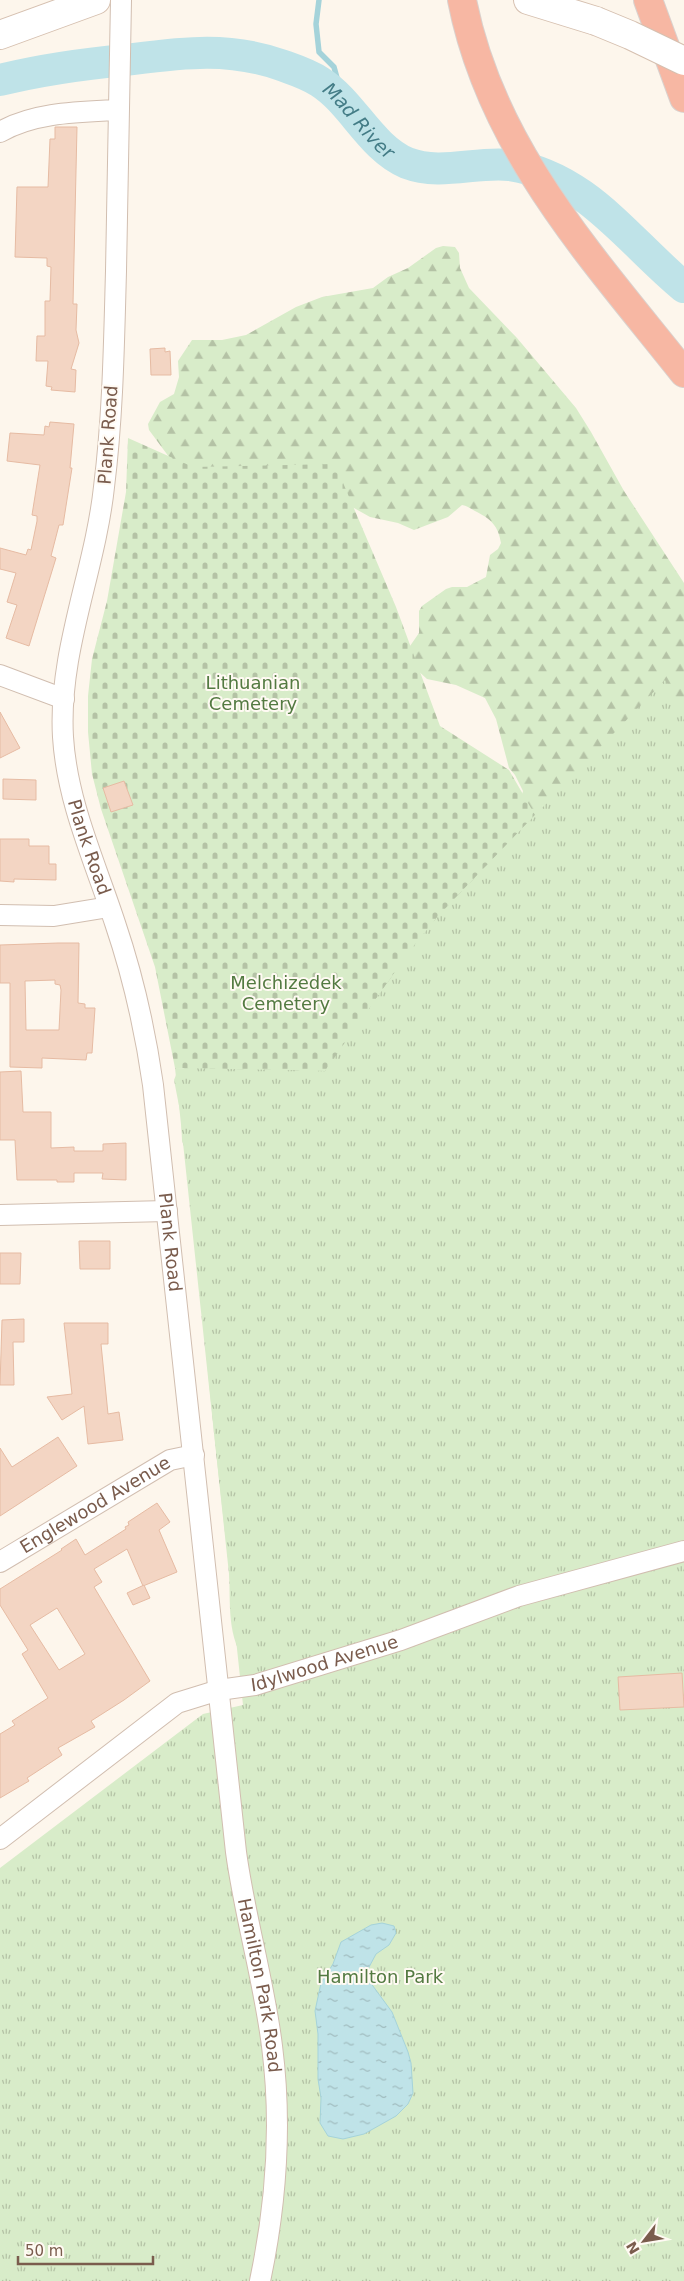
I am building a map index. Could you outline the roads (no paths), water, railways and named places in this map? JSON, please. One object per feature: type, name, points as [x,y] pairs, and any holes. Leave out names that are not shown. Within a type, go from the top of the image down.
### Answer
[{"type":"highway","points":[[462,0],[477,57],[496,105],[527,166],[570,228],[684,373]]},
{"type":"highway","points":[[648,0],[684,98]]},
{"type":"main road","points":[[0,35],[96,0]]},
{"type":"main road","points":[[528,0],[596,21],[684,61]]},
{"type":"street","name":"Plank Road","points":[[121,0],[114,332],[109,440],[98,527],[73,638],[64,699],[63,736],[72,795],[131,975],[144,1029],[154,1085],[219,1690]]},
{"type":"street","points":[[0,132],[36,118],[78,112],[118,110]]},
{"type":"street","points":[[0,675],[64,699]]},
{"type":"street","points":[[0,915],[54,916],[110,907]]},
{"type":"street","points":[[0,1215],[167,1211]]},
{"type":"street","name":"Englewood Avenue","points":[[0,1562],[170,1460],[194,1455]]},
{"type":"street","name":"Idylwood Avenue","points":[[0,1839],[177,1703],[219,1690],[255,1685],[401,1640],[519,1596],[684,1551]]},
{"type":"street","name":"Hamilton Park Road","points":[[219,1690],[240,1879],[267,2014],[275,2077],[276,2141],[273,2205],[260,2281]]},
{"type":"water","points":[[382,1923],[394,1926],[396,1933],[389,1945],[376,1954],[368,1969],[368,1976],[370,1982],[392,2012],[408,2052],[411,2063],[413,2093],[408,2104],[396,2116],[364,2134],[343,2139],[328,2136],[320,2123],[321,2098],[318,2079],[318,2034],[315,2011],[321,1983],[333,1964],[341,1942],[371,1925]]},
{"type":"waterway","points":[[319,0],[316,24],[319,52],[334,67],[340,89],[338,97]]},
{"type":"waterway","name":"Mad River","points":[[0,80],[78,65],[185,53],[242,55],[281,65],[311,77],[332,91],[382,147],[407,163],[433,168],[497,164],[510,165],[537,172],[562,182],[605,213],[684,287]]},
{"type":"park label","name":"Lithuanian Cemetery","points":[[253,693]]},
{"type":"park label","name":"Melchizedek Cemetery","points":[[286,993]]},
{"type":"park label","name":"Hamilton Park","points":[[380,1977]]}]
